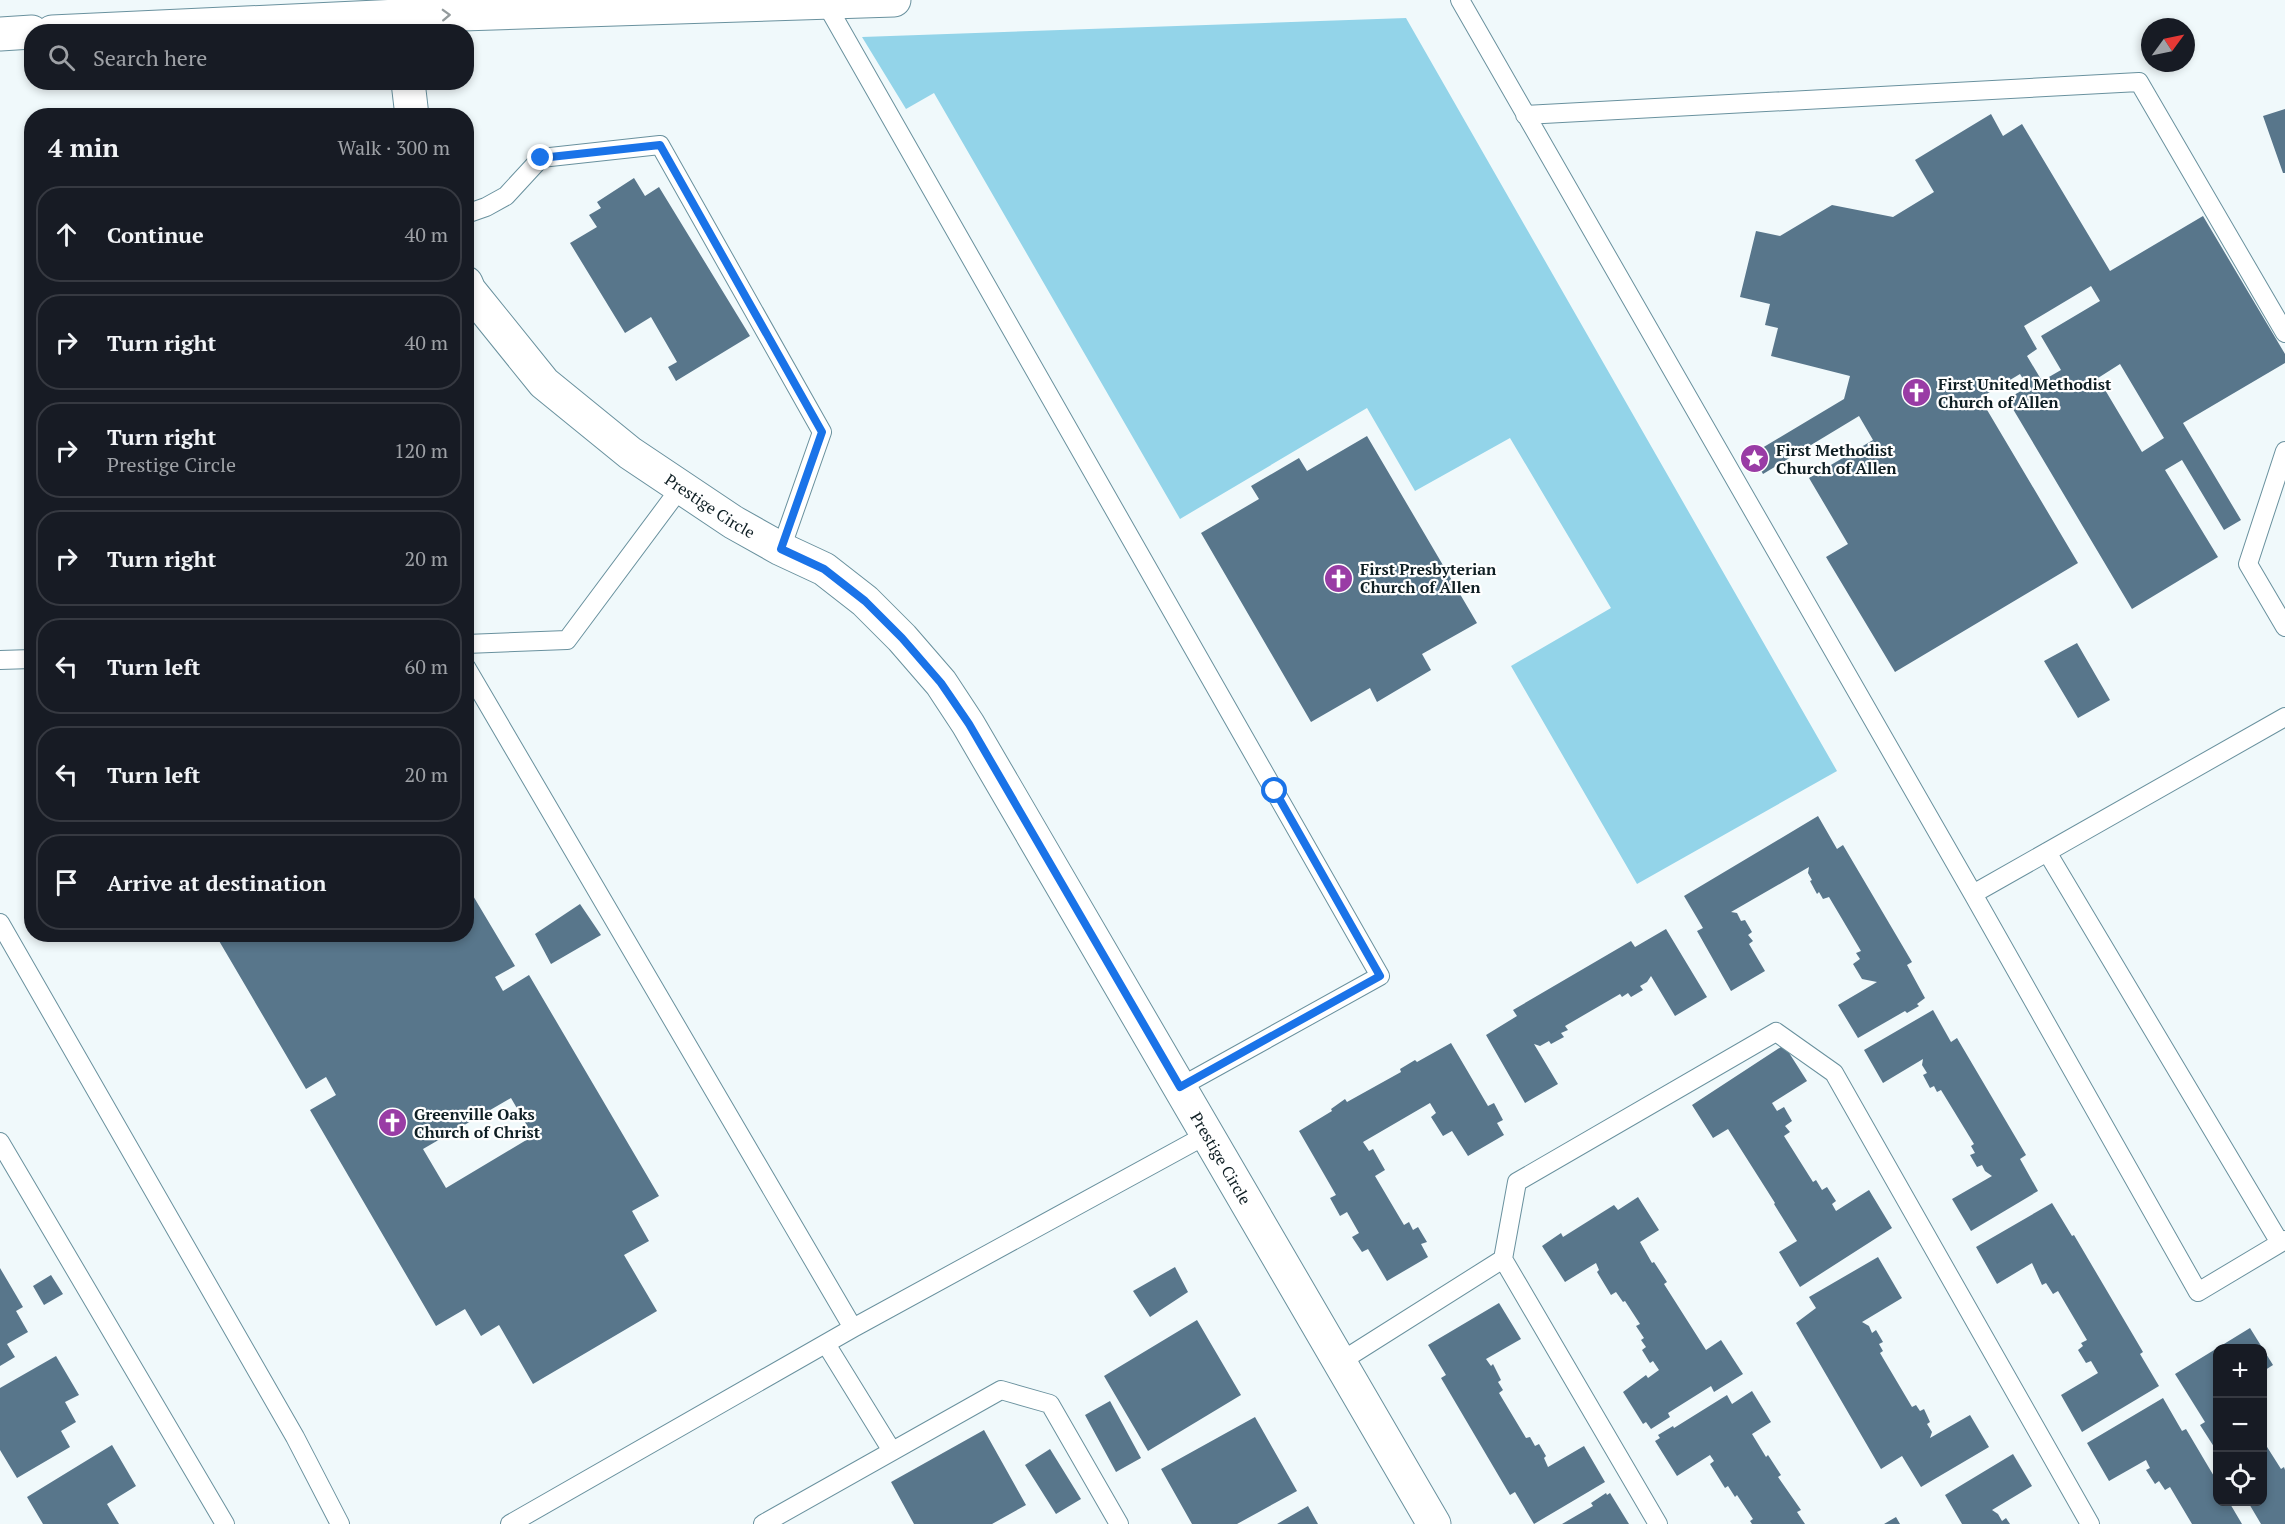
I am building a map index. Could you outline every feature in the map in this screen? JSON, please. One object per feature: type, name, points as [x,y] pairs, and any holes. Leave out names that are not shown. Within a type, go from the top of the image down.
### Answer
[{"type":"street","points":[[226,24],[894,0]]},
{"type":"street","points":[[0,34],[24,32]]},
{"type":"street","points":[[409,90],[411,108]]},
{"type":"street","name":"Prestige Circle","points":[[474,296],[544,383],[630,453],[733,522],[781,549],[824,569],[865,601],[902,638],[941,683],[969,724],[1434,1524]]},
{"type":"lane","points":[[1460,0],[1973,894],[2198,1292],[2282,1242],[2047,852]]},
{"type":"lane","points":[[825,2],[1380,976],[1180,1087]]},
{"type":"lane","points":[[1525,115],[2139,82],[2285,333]]},
{"type":"lane","points":[[474,211],[506,196],[541,158],[660,145],[822,432],[781,549]]},
{"type":"lane","points":[[2285,451],[2248,564],[2285,627]]},
{"type":"lane","points":[[474,644],[567,640],[681,487]]},
{"type":"lane","points":[[0,660],[24,659]]},
{"type":"lane","points":[[474,681],[853,1328]]},
{"type":"lane","points":[[1973,894],[2285,717]]},
{"type":"lane","points":[[0,923],[295,1437],[340,1524]]},
{"type":"lane","points":[[1658,1524],[1503,1259],[1517,1182],[1776,1032],[1834,1073],[2090,1524]]},
{"type":"lane","points":[[510,1524],[853,1328],[1208,1134]]},
{"type":"lane","points":[[0,1142],[225,1524]]},
{"type":"lane","points":[[1340,1362],[1503,1259]]},
{"type":"lane","points":[[826,1344],[892,1450]]},
{"type":"lane","points":[[763,1524],[1000,1390],[1050,1404],[1119,1524]]},
{"type":"shaded area","points":[[1406,18],[1837,771],[1637,884],[1511,666],[1611,608],[1510,438],[1415,491],[1367,408],[1180,519],[934,93],[906,109],[862,37]]},
{"type":"building","points":[[2285,109],[2285,173],[2283,173],[2263,116]]},
{"type":"building","name":"First United Methodist Church of Allen","points":[[1991,114],[2003,136],[2022,124],[2110,271],[2203,216],[2285,354],[2285,363],[2183,423],[2241,520],[2224,530],[2182,460],[2165,470],[2218,557],[2132,609],[2007,399],[2028,387],[2020,374],[1980,398],[2078,563],[1895,672],[1826,557],[1848,544],[1809,478],[1873,440],[1859,416],[1763,474],[1752,454],[1844,399],[1850,376],[1771,356],[1778,328],[1765,325],[1770,304],[1740,297],[1756,231],[1780,236],[1832,205],[1893,217],[1934,192],[1915,160]],"holes":[[[2091,286],[2100,301],[2041,336],[2061,370],[2042,381],[2027,356],[2037,349],[2024,326]],[[2120,364],[2164,438],[2142,452],[2098,378]]]},
{"type":"building","points":[[634,178],[645,196],[659,187],[750,336],[676,381],[668,367],[677,362],[651,317],[625,333],[570,243],[597,227],[589,215],[601,208],[597,202]]},
{"type":"building","name":"First Presbyterian Church of Allen","points":[[1367,436],[1477,623],[1422,654],[1431,670],[1377,702],[1370,688],[1311,722],[1201,533],[1259,499],[1251,486],[1299,458],[1307,471]]},
{"type":"building","points":[[2077,643],[2110,700],[2078,718],[2044,661]]},
{"type":"building","points":[[1818,816],[1837,849],[1843,845],[1912,962],[1907,965],[1925,998],[1917,1004],[1919,1006],[1907,1013],[1905,1011],[1858,1038],[1838,1005],[1877,982],[1862,979],[1853,964],[1860,959],[1856,953],[1861,951],[1829,897],[1823,899],[1819,892],[1817,894],[1810,881],[1812,880],[1808,873],[1809,867],[1731,912],[1737,913],[1741,921],[1745,920],[1752,932],[1748,935],[1753,941],[1749,944],[1765,971],[1731,991],[1697,931],[1703,928],[1684,896]]},
{"type":"building","name":"Greenville Oaks Church of Christ","points":[[474,897],[515,966],[495,977],[503,991],[529,975],[659,1196],[632,1211],[649,1241],[624,1255],[657,1311],[533,1384],[499,1325],[481,1336],[465,1309],[436,1326],[310,1110],[336,1095],[326,1077],[306,1089],[220,942],[474,942]],"holes":[[[511,1098],[533,1136],[446,1188],[423,1149]]]},
{"type":"building","points":[[580,904],[601,935],[551,964],[535,934]]},
{"type":"building","points":[[1666,929],[1707,997],[1675,1016],[1651,976],[1640,986],[1643,990],[1631,997],[1628,993],[1622,997],[1620,994],[1565,1026],[1568,1030],[1561,1033],[1564,1037],[1551,1044],[1549,1041],[1540,1046],[1534,1044],[1558,1084],[1525,1103],[1486,1035],[1517,1016],[1513,1010],[1631,941],[1635,947]]},
{"type":"building","points":[[1933,1010],[1951,1042],[1957,1038],[2026,1155],[2020,1159],[2038,1191],[1971,1231],[1952,1199],[1992,1176],[1985,1171],[1982,1165],[1977,1167],[1970,1155],[1975,1153],[1971,1146],[1974,1144],[1941,1090],[1937,1092],[1934,1086],[1930,1088],[1923,1075],[1927,1073],[1922,1065],[1923,1059],[1883,1083],[1864,1050]]},
{"type":"building","points":[[1451,1043],[1488,1106],[1494,1103],[1503,1120],[1497,1123],[1504,1135],[1468,1156],[1452,1131],[1443,1136],[1431,1117],[1436,1113],[1430,1103],[1363,1142],[1369,1151],[1373,1149],[1385,1170],[1375,1176],[1404,1225],[1409,1222],[1413,1230],[1418,1227],[1427,1242],[1421,1244],[1428,1257],[1387,1281],[1368,1249],[1362,1252],[1352,1237],[1359,1233],[1347,1212],[1340,1216],[1330,1198],[1336,1195],[1299,1131],[1332,1111],[1331,1109],[1345,1099],[1347,1102],[1401,1072],[1400,1069],[1415,1060],[1417,1062]]},
{"type":"building","points":[[1784,1045],[1807,1081],[1772,1103],[1777,1111],[1784,1107],[1792,1121],[1785,1126],[1790,1132],[1784,1136],[1813,1182],[1816,1180],[1822,1190],[1827,1187],[1836,1201],[1832,1204],[1836,1211],[1869,1190],[1892,1228],[1800,1287],[1779,1252],[1797,1241],[1775,1203],[1728,1129],[1713,1138],[1692,1105]]},
{"type":"building","points":[[1638,1197],[1659,1230],[1640,1242],[1652,1263],[1654,1262],[1667,1282],[1664,1284],[1706,1350],[1721,1340],[1743,1374],[1714,1392],[1711,1386],[1668,1413],[1670,1417],[1651,1429],[1646,1422],[1643,1424],[1623,1392],[1646,1375],[1648,1378],[1659,1370],[1653,1361],[1650,1363],[1642,1350],[1646,1347],[1641,1340],[1644,1338],[1636,1326],[1640,1324],[1616,1292],[1611,1295],[1597,1272],[1599,1270],[1596,1263],[1565,1282],[1542,1246],[1561,1233],[1563,1237],[1614,1205],[1618,1210]]},
{"type":"building","points":[[2052,1203],[2072,1236],[2074,1235],[2143,1352],[2140,1354],[2159,1386],[2082,1432],[2061,1395],[2098,1373],[2091,1361],[2086,1363],[2078,1350],[2083,1346],[2081,1343],[2087,1340],[2058,1291],[2053,1294],[2046,1283],[2042,1285],[2032,1263],[1997,1284],[1976,1247]]},
{"type":"building","points":[[1878,1257],[1902,1298],[1862,1322],[1869,1326],[1872,1333],[1876,1330],[1883,1342],[1879,1344],[1883,1351],[1880,1353],[1912,1407],[1916,1405],[1920,1411],[1924,1409],[1930,1422],[1927,1424],[1932,1432],[1930,1438],[1970,1415],[1989,1447],[1921,1487],[1902,1456],[1881,1469],[1796,1323],[1816,1308],[1809,1297]]},
{"type":"building","points":[[1175,1267],[1188,1292],[1150,1317],[1133,1291]]},
{"type":"building","points":[[0,1268],[23,1307],[16,1311],[28,1332],[7,1344],[15,1357],[0,1366]]},
{"type":"building","points":[[51,1275],[63,1294],[44,1305],[33,1286]]},
{"type":"building","points":[[1499,1303],[1521,1339],[1486,1359],[1491,1366],[1493,1364],[1501,1380],[1498,1382],[1503,1390],[1499,1393],[1526,1438],[1530,1437],[1535,1446],[1539,1444],[1546,1456],[1544,1458],[1548,1467],[1584,1446],[1605,1482],[1534,1524],[1515,1492],[1510,1495],[1441,1378],[1446,1375],[1428,1345]]},
{"type":"building","points":[[1197,1320],[1241,1395],[1148,1451],[1104,1376]]},
{"type":"building","points":[[2250,1328],[2260,1344],[2224,1344]]},
{"type":"building","points":[[2213,1351],[2213,1445],[2200,1425],[2205,1422],[2175,1374]]},
{"type":"building","points":[[2267,1355],[2273,1365],[2267,1369]]},
{"type":"building","points":[[56,1356],[79,1395],[65,1402],[76,1422],[61,1431],[70,1447],[17,1478],[0,1450],[0,1388]]},
{"type":"building","points":[[1752,1391],[1771,1422],[1752,1434],[1766,1457],[1768,1455],[1781,1475],[1778,1477],[1801,1510],[1797,1512],[1805,1524],[1752,1524],[1750,1521],[1753,1519],[1737,1495],[1735,1497],[1728,1486],[1725,1488],[1710,1464],[1714,1461],[1710,1455],[1677,1476],[1655,1441],[1660,1438],[1658,1435],[1673,1426],[1674,1428],[1727,1395],[1732,1404]]},
{"type":"building","points":[[2163,1398],[2182,1431],[2186,1429],[2213,1475],[2213,1506],[2231,1506],[2242,1524],[2192,1524],[2170,1487],[2165,1490],[2159,1481],[2155,1484],[2146,1470],[2150,1468],[2146,1460],[2109,1481],[2087,1443]]},
{"type":"building","points":[[1110,1401],[1141,1458],[1116,1472],[1085,1415]]},
{"type":"building","points":[[1255,1417],[1297,1491],[1237,1524],[1192,1524],[1161,1469]]},
{"type":"building","points":[[984,1430],[1026,1505],[992,1524],[914,1524],[891,1482]]},
{"type":"building","points":[[112,1445],[136,1486],[107,1504],[119,1524],[43,1524],[27,1497]]},
{"type":"building","points":[[2267,1447],[2281,1469],[2284,1467],[2285,1470],[2285,1524],[2261,1524],[2250,1506],[2267,1506]]},
{"type":"building","points":[[1050,1449],[1081,1499],[1056,1514],[1025,1465]]},
{"type":"building","points":[[2013,1454],[2032,1486],[1992,1510],[2002,1521],[2006,1518],[2010,1524],[1962,1524],[1945,1495]]},
{"type":"building","points":[[1606,1493],[1607,1495],[1610,1493],[1629,1524],[1562,1524],[1593,1506],[1591,1503]]},
{"type":"building","points":[[1308,1506],[1318,1524],[1277,1524]]},
{"type":"building","points":[[1896,1517],[1900,1524],[1884,1524]]},
{"type":"place","name":"First United Methodist Church of Allen","points":[[1917,393]]},
{"type":"place","name":"First Methodist Church of Allen","points":[[1755,459]]},
{"type":"place","name":"First Presbyterian Church of Allen","points":[[1339,578]]},
{"type":"place","name":"Greenville Oaks Church of Christ","points":[[393,1123]]},
{"type":"route","points":[[541,158],[660,145],[822,432],[781,549],[824,569],[865,601],[902,638],[941,683],[969,724],[1180,1087],[1380,976],[1275,791]]}]
